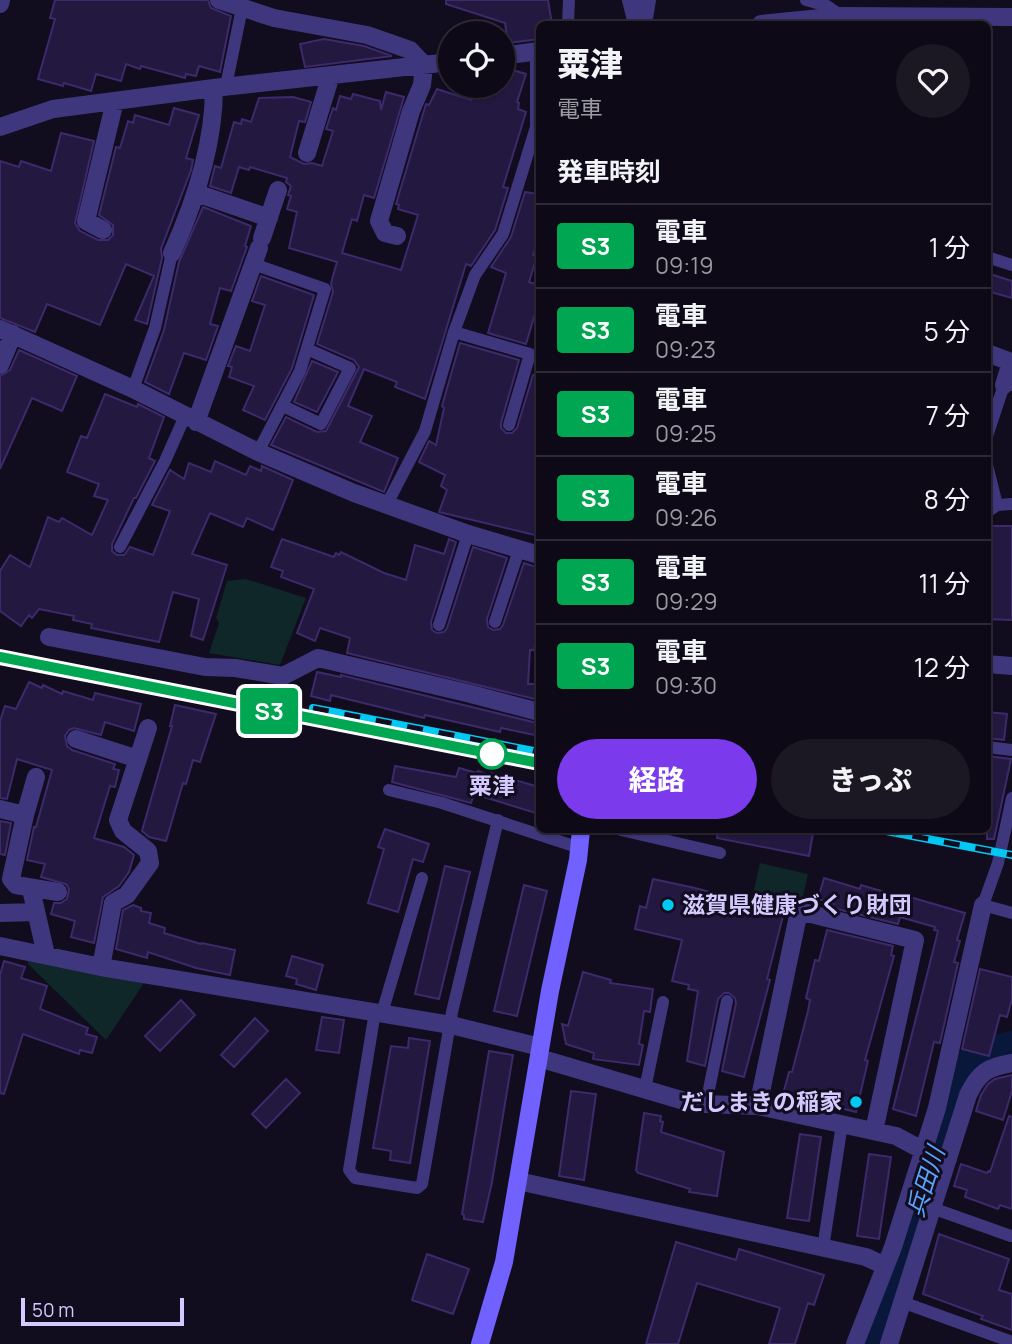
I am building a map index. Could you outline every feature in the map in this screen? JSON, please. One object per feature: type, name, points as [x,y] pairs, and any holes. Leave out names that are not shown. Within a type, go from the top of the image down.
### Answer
[{"type":"street","points":[[219,0],[274,18],[367,35],[410,50],[424,65],[422,85],[411,111],[379,221],[385,233],[397,236]]},
{"type":"street","points":[[631,0],[636,21]]},
{"type":"street","points":[[644,21],[647,0]]},
{"type":"street","points":[[932,18],[941,0]]},
{"type":"street","points":[[791,21],[841,16],[1012,18]]},
{"type":"street","points":[[515,54],[536,51]]},
{"type":"street","points":[[0,127],[53,109],[220,87],[438,63]]},
{"type":"street","points":[[307,153],[331,75]]},
{"type":"street","points":[[172,253],[192,210],[220,87]]},
{"type":"street","points":[[103,230],[86,221],[115,101]]},
{"type":"street","points":[[191,419],[258,250],[278,190]]},
{"type":"street","points":[[196,193],[269,218]]},
{"type":"street","points":[[0,365],[6,332],[132,389],[258,452],[386,506],[536,554]]},
{"type":"street","points":[[991,354],[1011,362],[1008,385]]},
{"type":"street","points":[[49,637],[205,667],[235,668],[283,676],[318,658],[536,711]]},
{"type":"street","points":[[991,664],[1012,666]]},
{"type":"street","points":[[101,967],[113,903],[127,895],[150,863],[148,851],[123,831],[118,820],[148,729]]},
{"type":"street","points":[[76,739],[138,759]]},
{"type":"street","points":[[36,777],[11,879],[36,912],[46,955]]},
{"type":"street","points":[[0,809],[25,815]]},
{"type":"street","points":[[480,1344],[504,1262],[556,956],[581,839]]},
{"type":"street","points":[[16,889],[58,891]]},
{"type":"street","points":[[889,1344],[932,1208],[937,1108],[983,905]]},
{"type":"street","points":[[758,1106],[799,911],[915,940],[874,1131]]},
{"type":"street","points":[[0,914],[36,912]]},
{"type":"street","points":[[0,946],[101,967],[451,1026],[540,1052],[681,1100],[758,1106],[842,1124],[896,1136],[936,1155]]},
{"type":"street","points":[[855,1344],[884,1266],[936,1155],[976,1079],[992,1067],[1012,1063]]},
{"type":"street","points":[[518,1181],[866,1257],[884,1266]]},
{"type":"lane","points":[[568,21],[569,0]]},
{"type":"lane","points":[[806,0],[827,6],[841,16]]},
{"type":"lane","points":[[220,87],[242,8]]},
{"type":"lane","points":[[386,506],[425,431],[454,332],[475,275],[503,234],[536,133]]},
{"type":"lane","points":[[258,250],[326,289],[300,371],[258,452]]},
{"type":"lane","points":[[132,389],[155,328],[172,253]]},
{"type":"lane","points":[[991,258],[1012,265]]},
{"type":"lane","points":[[454,332],[530,354],[509,425]]},
{"type":"lane","points":[[283,406],[321,424],[350,368],[307,349]]},
{"type":"lane","points":[[991,426],[1008,385]]},
{"type":"lane","points":[[120,547],[165,461],[191,419]]},
{"type":"lane","points":[[992,508],[1012,504]]},
{"type":"lane","points":[[439,625],[468,534]]},
{"type":"lane","points":[[495,622],[519,550]]},
{"type":"lane","points":[[991,747],[1012,750]]},
{"type":"lane","points":[[389,790],[536,829]]},
{"type":"lane","points":[[1012,798],[998,863],[983,905],[1012,913]]},
{"type":"lane","points":[[422,878],[378,1013],[349,1170],[355,1178],[417,1188],[422,1184],[452,1012],[498,820]]},
{"type":"lane","points":[[555,833],[581,839]]},
{"type":"lane","points":[[634,833],[720,853]]},
{"type":"lane","points":[[706,1104],[726,1001]]},
{"type":"lane","points":[[645,1089],[663,1002]]},
{"type":"lane","points":[[822,1248],[842,1124]]},
{"type":"lane","points":[[932,1208],[1011,1236]]},
{"type":"lane","points":[[902,1302],[1012,1342]]},
{"type":"green space","points":[[246,579],[306,598],[280,665],[209,653],[219,623],[216,618],[227,581]]},
{"type":"green space","points":[[760,863],[808,874],[801,905],[753,894]]},
{"type":"green space","points":[[28,961],[144,983],[106,1040],[28,964]]},
{"type":"building","points":[[55,0],[208,0],[211,8],[231,16],[220,72],[199,66],[196,76],[186,74],[185,78],[126,64],[121,81],[96,74],[91,91],[38,79],[55,19],[50,18]]},
{"type":"building","points":[[446,0],[548,0],[552,21],[536,21],[536,39],[515,42],[515,21],[499,21],[446,4]]},
{"type":"building","points":[[324,39],[364,46],[392,56],[305,67],[300,44]]},
{"type":"building","points":[[515,71],[526,74],[517,102],[518,109],[526,112],[503,187],[508,188],[495,230],[471,266],[466,264],[425,399],[395,387],[397,382],[364,369],[348,406],[372,416],[360,442],[398,458],[384,492],[271,445],[286,417],[317,432],[326,431],[359,367],[354,360],[317,344],[333,292],[331,283],[337,262],[289,248],[297,212],[287,209],[291,186],[286,182],[287,178],[250,167],[249,170],[239,167],[231,193],[210,186],[215,166],[221,168],[234,122],[241,124],[242,119],[251,122],[259,98],[293,97],[311,102],[305,122],[299,121],[290,157],[304,164],[322,166],[333,131],[326,129],[340,96],[351,99],[353,94],[380,101],[381,110],[386,92],[404,97],[374,198],[364,195],[357,221],[352,219],[342,253],[401,270],[418,215],[398,209],[399,205],[396,204],[426,104],[429,105],[437,89],[438,98],[515,98]]},
{"type":"building","points":[[174,108],[199,115],[186,158],[193,160],[191,170],[161,249],[162,258],[147,324],[135,320],[154,276],[126,264],[100,325],[47,304],[35,332],[0,318],[0,161],[19,167],[21,161],[51,171],[61,133],[94,141],[75,223],[80,231],[98,240],[108,240],[113,235],[113,225],[99,215],[116,147],[120,148],[128,121],[133,123],[135,115],[169,125]]},
{"type":"building","points":[[525,192],[536,194],[536,246],[533,255],[536,259],[529,282],[536,284],[536,310],[526,344],[488,333],[506,273],[491,267],[511,237]]},
{"type":"building","points":[[203,207],[251,226],[245,246],[247,247],[231,291],[220,288],[210,324],[218,326],[206,360],[184,353],[169,394],[145,382],[164,330],[179,262]]},
{"type":"building","points":[[991,274],[1012,281],[1012,298],[991,292]]},
{"type":"building","points":[[261,276],[314,295],[292,368],[265,420],[243,410],[254,386],[229,377],[232,367],[228,366],[236,346],[250,351],[265,305],[252,301]]},
{"type":"building","points":[[460,343],[519,360],[501,423],[501,428],[506,433],[512,433],[517,428],[533,375],[536,376],[536,535],[439,512],[447,490],[441,486],[445,475],[419,462],[429,441],[436,445],[444,408],[442,406]]},
{"type":"building","points":[[19,350],[77,376],[62,411],[32,398],[0,469],[0,376],[10,370]]},
{"type":"building","points":[[312,361],[338,372],[317,412],[294,402]]},
{"type":"building","points":[[105,394],[137,407],[138,404],[164,417],[149,458],[155,461],[112,544],[112,551],[117,555],[124,555],[130,547],[153,555],[170,511],[152,505],[170,470],[184,479],[189,463],[211,472],[215,461],[246,475],[250,466],[261,471],[262,466],[293,480],[273,530],[247,518],[243,527],[210,513],[192,554],[227,565],[203,640],[191,636],[199,599],[173,592],[159,642],[91,628],[92,624],[73,620],[74,616],[39,609],[32,618],[29,615],[21,626],[0,611],[0,571],[10,555],[30,567],[48,517],[59,522],[62,518],[92,535],[108,500],[94,496],[99,484],[67,472],[81,436],[87,438]]},
{"type":"building","points":[[991,526],[1012,526],[1012,620],[991,619]]},
{"type":"building","points":[[282,539],[334,557],[341,552],[384,573],[406,580],[415,545],[444,554],[449,539],[456,542],[431,622],[432,630],[437,633],[444,632],[447,628],[473,547],[507,558],[487,619],[488,627],[493,630],[500,629],[503,625],[524,563],[536,567],[536,640],[534,650],[530,650],[528,684],[536,684],[536,699],[347,653],[350,638],[320,628],[315,641],[297,633],[314,589],[281,577],[283,571],[271,567]]},
{"type":"building","points":[[317,672],[341,675],[536,723],[536,729],[535,735],[501,728],[500,732],[425,715],[424,718],[331,695],[330,701],[311,696]]},
{"type":"building","points":[[29,682],[62,694],[63,691],[93,700],[95,693],[141,704],[134,731],[105,722],[101,735],[74,728],[65,736],[67,746],[72,750],[115,764],[113,769],[119,770],[115,787],[110,786],[94,838],[124,847],[134,855],[129,872],[119,886],[103,897],[94,943],[71,937],[75,921],[51,914],[54,903],[67,899],[69,889],[66,884],[41,877],[45,864],[27,860],[52,770],[17,759],[7,799],[0,798],[0,721],[5,706],[16,709]]},
{"type":"building","points":[[175,705],[216,714],[200,762],[193,760],[186,784],[183,783],[166,841],[149,837],[142,831],[172,726]]},
{"type":"building","points":[[991,712],[1007,714],[1004,740],[991,738]]},
{"type":"building","points":[[991,756],[1011,759],[994,839],[987,839],[987,833],[991,833]]},
{"type":"building","points":[[395,766],[456,777],[459,768],[477,773],[491,773],[536,786],[536,813],[474,794],[471,803],[392,782]]},
{"type":"building","points":[[0,821],[11,823],[5,855],[0,854]]},
{"type":"building","points":[[385,829],[429,844],[423,862],[413,859],[398,912],[368,903],[384,849],[378,847]]},
{"type":"building","points":[[718,833],[813,833],[809,856],[717,838]]},
{"type":"building","points":[[445,866],[470,872],[439,999],[415,994]]},
{"type":"building","points":[[824,878],[860,889],[861,885],[895,895],[896,893],[965,913],[957,940],[960,941],[954,962],[958,963],[940,1043],[934,1042],[916,1116],[893,1109],[938,931],[934,930],[935,927],[900,917],[898,924],[833,908],[834,904],[818,899]]},
{"type":"building","points":[[653,879],[784,912],[767,979],[770,980],[744,1077],[722,1071],[736,1003],[729,993],[724,993],[718,999],[705,1066],[687,1061],[698,991],[688,989],[689,985],[672,981],[682,940],[635,929],[640,906],[646,908]]},
{"type":"building","points":[[524,885],[547,891],[517,1016],[494,1011]]},
{"type":"building","points":[[133,905],[141,908],[141,911],[151,913],[149,923],[165,928],[164,933],[235,950],[230,975],[196,968],[148,952],[147,958],[116,949],[123,910]]},
{"type":"building","points":[[827,930],[893,946],[891,955],[894,956],[865,1060],[868,1061],[856,1112],[783,1094],[789,1072],[792,1072],[808,1011],[810,1000],[806,998],[815,960],[819,961]]},
{"type":"building","points":[[292,956],[323,965],[316,990],[296,984],[297,979],[286,976]]},
{"type":"building","points":[[4,961],[25,967],[21,978],[47,986],[40,1009],[88,1028],[86,1034],[97,1037],[92,1053],[80,1050],[79,1054],[23,1034],[4,1094],[0,1093],[0,975]]},
{"type":"building","points":[[980,969],[1012,977],[1012,999],[1007,1017],[1000,1015],[989,1056],[962,1049]]},
{"type":"building","points":[[583,972],[611,980],[610,983],[653,989],[650,1012],[644,1011],[639,1044],[643,1045],[639,1065],[593,1059],[594,1053],[566,1044],[562,1024],[568,1026]]},
{"type":"building","points":[[181,1000],[195,1015],[160,1051],[145,1036]]},
{"type":"building","points":[[322,1017],[344,1020],[339,1053],[316,1050]]},
{"type":"building","points":[[255,1018],[268,1031],[234,1067],[221,1055]]},
{"type":"building","points":[[409,1038],[430,1041],[410,1163],[390,1160],[391,1151],[373,1148],[391,1046],[408,1048]]},
{"type":"building","points":[[489,1051],[513,1055],[483,1222],[464,1219],[462,1214]]},
{"type":"building","points":[[1012,1075],[1012,1091],[1003,1120],[976,1111],[988,1084],[995,1079]]},
{"type":"building","points":[[286,1079],[300,1093],[266,1128],[252,1114]]},
{"type":"building","points":[[571,1091],[596,1094],[584,1180],[559,1176]]},
{"type":"building","points":[[644,1113],[661,1116],[661,1132],[724,1152],[717,1196],[689,1192],[690,1189],[638,1173],[636,1170]]},
{"type":"building","points":[[1009,1116],[1012,1117],[1012,1209],[1000,1205],[998,1209],[965,1197],[967,1190],[954,1186],[961,1164],[990,1172]]},
{"type":"building","points":[[800,1134],[821,1137],[809,1221],[787,1218]]},
{"type":"building","points":[[869,1154],[891,1157],[879,1239],[857,1236]]},
{"type":"building","points":[[939,1234],[1009,1259],[999,1290],[1012,1294],[1012,1330],[981,1319],[983,1316],[923,1294]]},
{"type":"building","points":[[676,1242],[736,1260],[739,1249],[824,1275],[814,1305],[808,1303],[795,1344],[769,1344],[780,1308],[697,1283],[678,1344],[646,1344]]},
{"type":"building","points":[[427,1254],[469,1269],[453,1314],[412,1300]]},
{"type":"waterway","name":"兵田川","points":[[873,1344],[961,1074],[985,1059],[1012,1050]]},
{"type":"railway","points":[[0,657],[536,762]]},
{"type":"railway","points":[[313,708],[536,751]]},
{"type":"railway","points":[[897,833],[1012,855]]},
{"type":"train","name":"S3","points":[[0,657],[536,762]]},
{"type":"place","name":"粟津","points":[[492,754]]},
{"type":"place","name":"滋賀県健康づくり財団","points":[[668,905]]},
{"type":"place","name":"だしまきの稲家","points":[[856,1102]]}]
